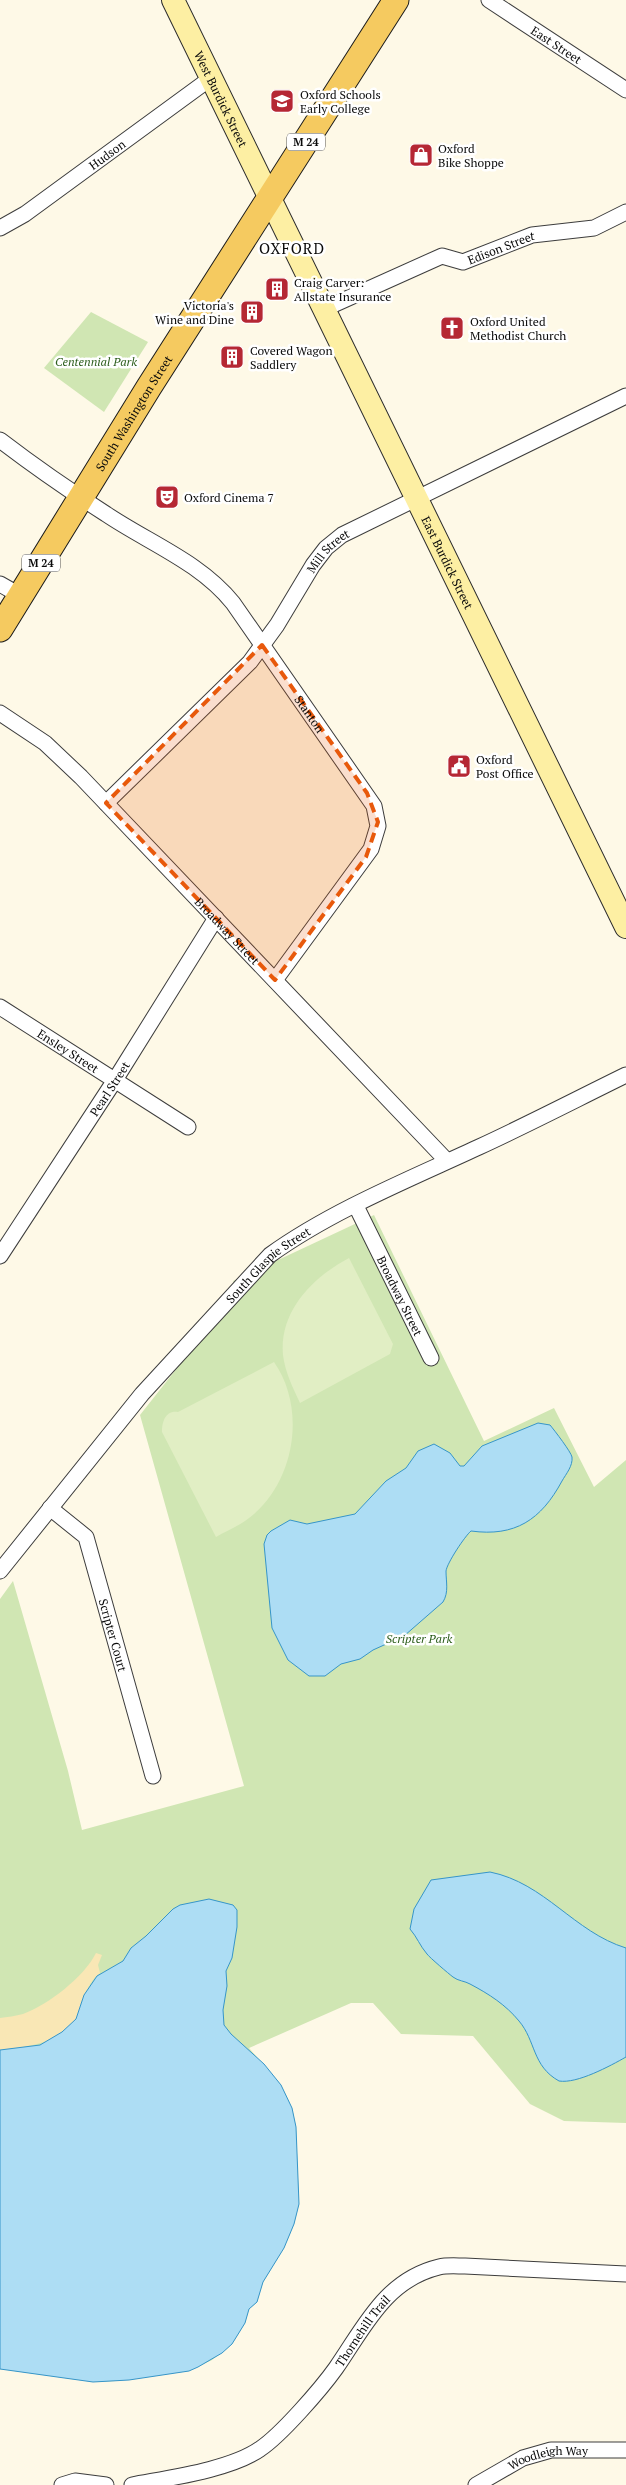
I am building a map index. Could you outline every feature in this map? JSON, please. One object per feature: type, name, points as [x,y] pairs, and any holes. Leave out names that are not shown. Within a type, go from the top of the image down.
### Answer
[{"type":"main road","name":"West Burdick Street","points":[[173,0],[270,198]]},
{"type":"main road","name":"M 24","points":[[270,198],[396,0]]},
{"type":"main road","name":"East Burdick Street","points":[[270,198],[626,927]]},
{"type":"main road","name":"South Washington Street","points":[[0,628],[10,590],[82,498],[149,387],[270,198]]},
{"type":"street","name":"East Street","points":[[489,0],[626,90]]},
{"type":"street","name":"Hudson","points":[[0,228],[25,214],[211,78]]},
{"type":"street","name":"Edison Street","points":[[324,309],[442,256],[463,262],[532,235],[594,228],[626,212]]},
{"type":"street","name":"Mill Street","points":[[106,804],[250,662],[277,625],[312,565],[326,548],[344,534],[626,396]]},
{"type":"street","name":"Stanton","points":[[0,440],[82,498],[208,578],[233,603],[367,793],[376,811],[378,822],[376,836],[366,857],[275,980]]},
{"type":"street","name":"Broadway Street","points":[[0,713],[45,743],[106,804],[447,1161]]},
{"type":"street","name":"Pearl Street","points":[[0,1256],[115,1080],[216,918]]},
{"type":"street","name":"Ensley Street","points":[[0,1007],[188,1127]]},
{"type":"street","name":"South Glaspie Street","points":[[0,1571],[142,1394],[270,1255],[295,1237],[356,1206],[626,1075]]},
{"type":"street","name":"Broadway Street","points":[[356,1206],[431,1358]]},
{"type":"street","name":"Scripter Court","points":[[50,1508],[86,1537],[152,1776]]},
{"type":"street","name":"Thornehill Trail","points":[[132,2485],[232,2463],[260,2450],[280,2431],[335,2370],[378,2305],[400,2284],[414,2277],[439,2267],[465,2266],[626,2274]]},
{"type":"street","name":"Woodleigh Way","points":[[476,2485],[522,2458],[552,2450],[626,2450]]},
{"type":"street","points":[[62,2485],[74,2481],[106,2485]]},
{"type":"highlighted area","points":[[262,645],[367,793],[378,822],[366,857],[275,980],[106,803]]},
{"type":"green space","name":"Centennial Park","points":[[91,312],[148,342],[104,412],[44,368]]},
{"type":"green space","name":"Scripter Park","points":[[374,1215],[484,1441],[554,1408],[594,1487],[626,1460],[626,2123],[564,2121],[530,2104],[473,2036],[401,2034],[373,2003],[351,2003],[249,2048],[281,2085],[292,2108],[296,2127],[299,2204],[294,2224],[284,2248],[263,2282],[257,2302],[249,2309],[245,2323],[232,2344],[212,2360],[189,2371],[116,2381],[93,2382],[0,2369],[0,1599],[13,1581],[68,1771],[82,1830],[244,1786],[140,1415],[238,1291],[233,1281]]},
{"type":"green space","points":[[349,1258],[393,1344],[390,1354],[300,1403],[290,1380],[283,1355],[283,1339],[287,1324],[301,1297],[311,1285]]},
{"type":"green space","points":[[274,1362],[284,1381],[290,1401],[293,1423],[291,1445],[286,1466],[277,1485],[265,1503],[245,1521],[216,1537],[162,1432],[164,1420],[170,1413],[178,1412]]},
{"type":"sand","points":[[96,1953],[102,1955],[98,1965],[100,1973],[91,1982],[72,2026],[64,2033],[43,2042],[20,2048],[0,2050],[0,2018],[23,2014],[54,1997],[83,1971]]},
{"type":"water","points":[[538,1423],[550,1425],[569,1451],[572,1460],[569,1470],[554,1495],[536,1516],[514,1528],[501,1531],[471,1531],[447,1567],[447,1591],[443,1602],[404,1636],[373,1650],[360,1659],[341,1664],[325,1676],[309,1676],[288,1660],[272,1628],[264,1544],[267,1535],[271,1531],[290,1520],[307,1524],[355,1514],[386,1481],[406,1468],[418,1451],[434,1444],[450,1453],[460,1466],[464,1466],[482,1446]]},
{"type":"water","points":[[490,1872],[527,1886],[591,1931],[607,1941],[626,1948],[626,2057],[584,2077],[575,2080],[559,2081],[550,2075],[539,2061],[529,2037],[509,2010],[484,1992],[453,1977],[425,1951],[410,1929],[414,1909],[431,1880]]},
{"type":"water","points":[[209,1899],[233,1905],[237,1910],[237,1927],[232,1958],[226,1971],[227,1986],[223,2010],[224,2025],[231,2034],[264,2064],[281,2085],[292,2108],[296,2127],[299,2204],[294,2224],[284,2248],[263,2282],[257,2302],[249,2309],[245,2323],[232,2344],[222,2353],[189,2371],[129,2380],[93,2382],[0,2369],[0,2050],[40,2045],[62,2032],[76,2019],[84,1995],[97,1976],[123,1961],[131,1948],[173,1909],[180,1905]]},
{"type":"place","name":"Oxford Schools Early College","points":[[282,101]]},
{"type":"place","name":"Oxford Bike Shoppe","points":[[421,155]]},
{"type":"place","name":"Craig Carver: Allstate Insurance","points":[[277,289]]},
{"type":"place","name":"Victoria's Wine and Dine","points":[[252,312]]},
{"type":"place","name":"Oxford United Methodist Church","points":[[452,328]]},
{"type":"place","name":"Covered Wagon Saddlery","points":[[232,357]]},
{"type":"place","name":"Oxford Cinema 7","points":[[167,497]]},
{"type":"place","name":"Oxford Post Office","points":[[459,766]]},
{"type":"district","name":"OXFORD","points":[[292,248]]}]
